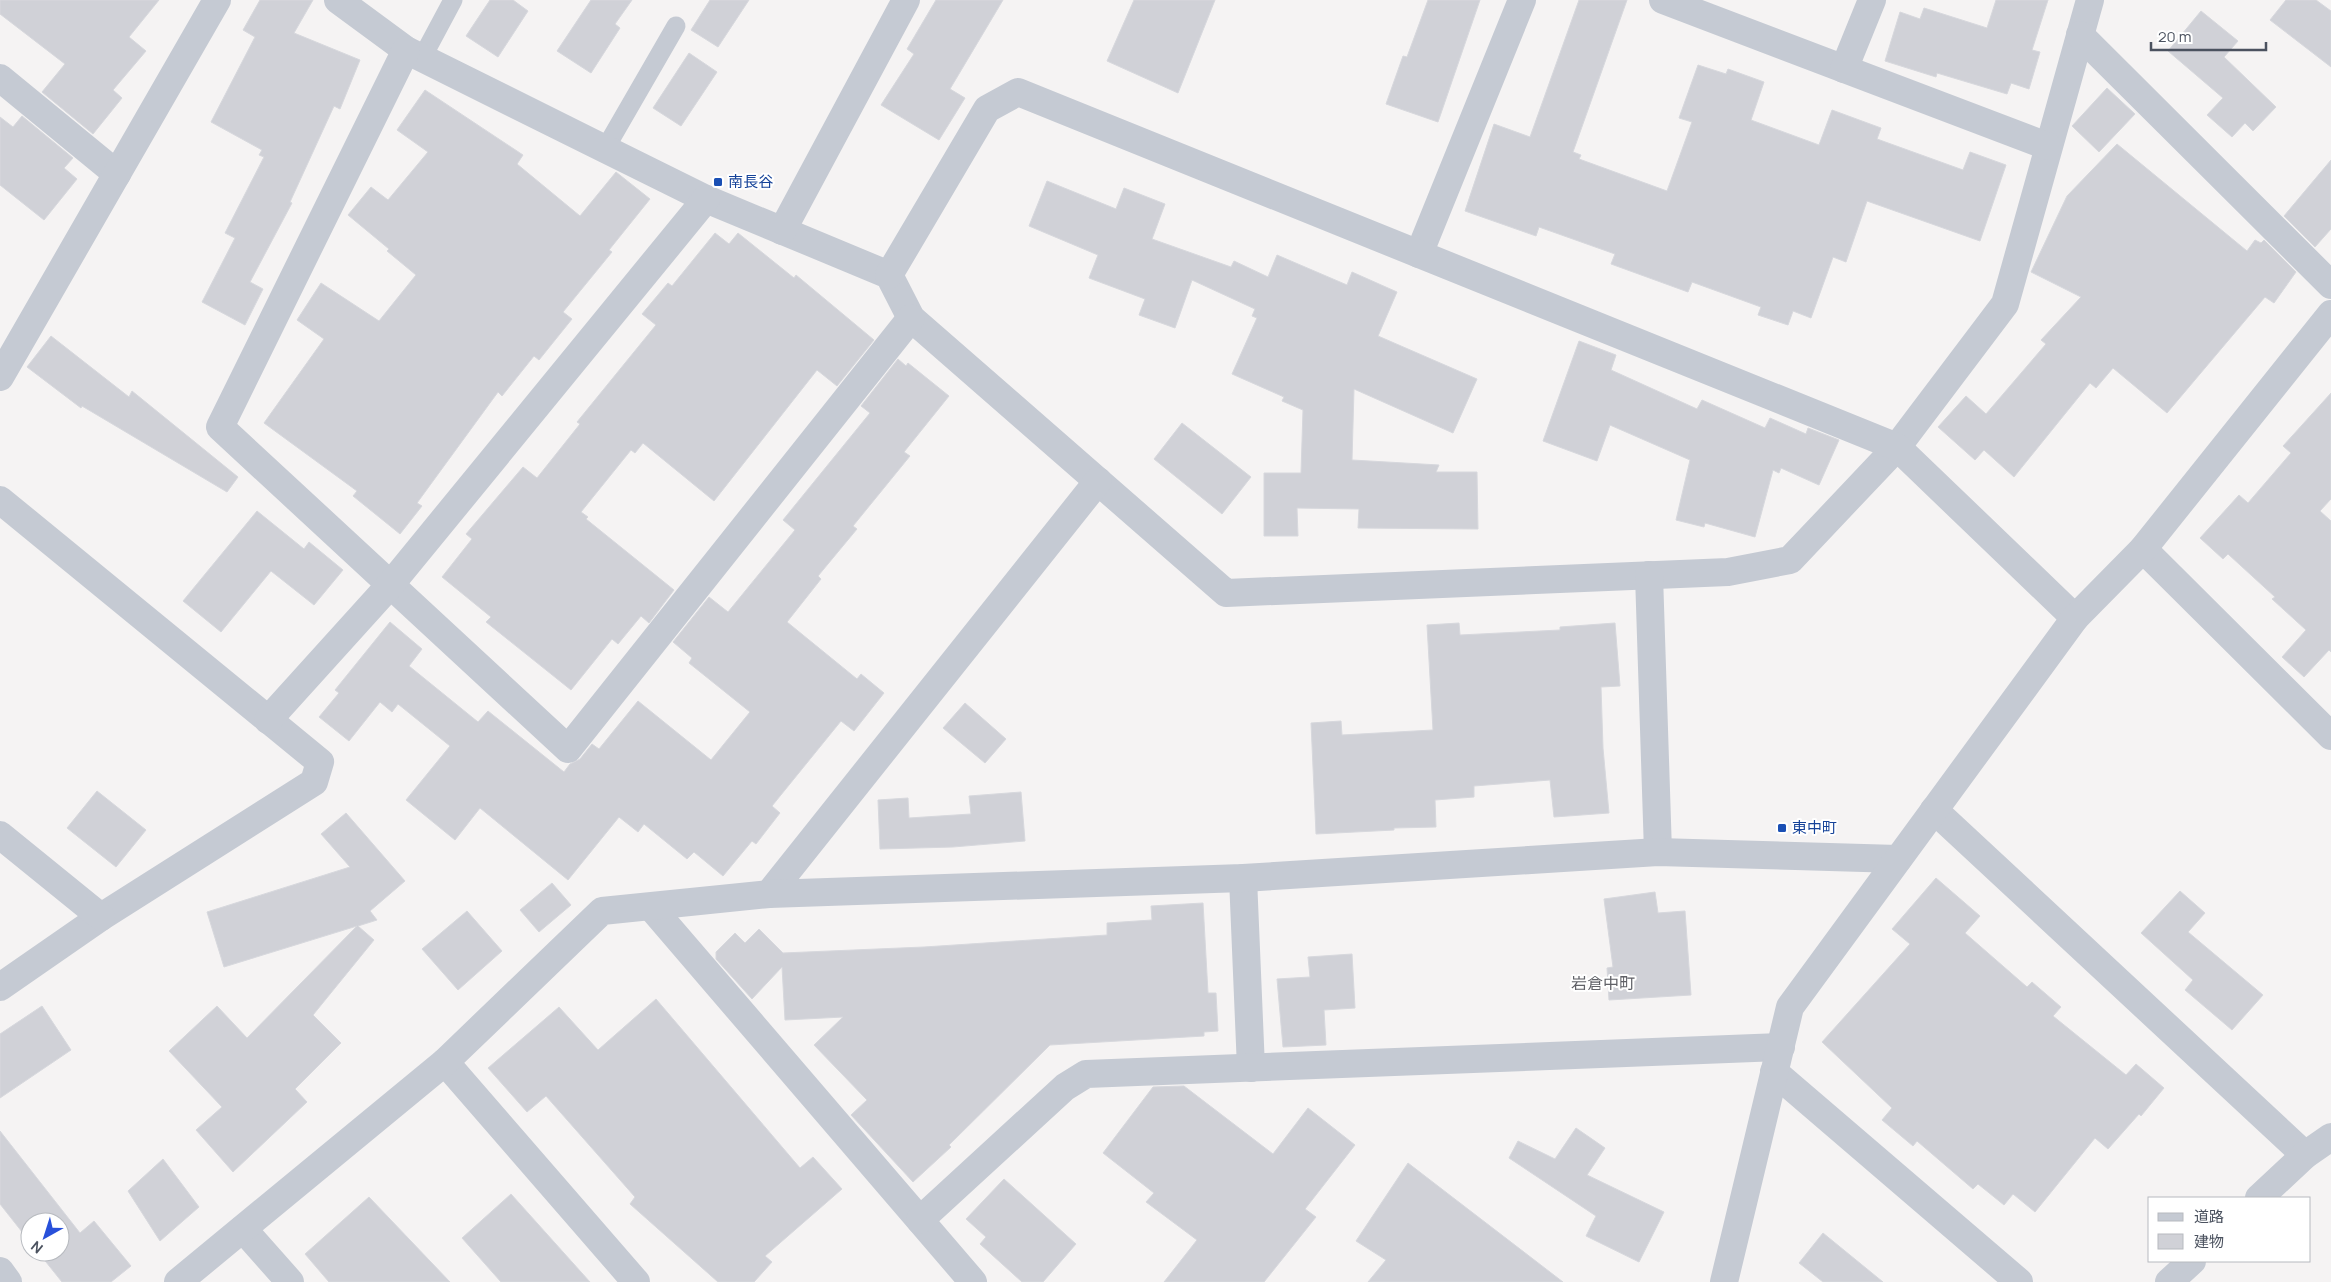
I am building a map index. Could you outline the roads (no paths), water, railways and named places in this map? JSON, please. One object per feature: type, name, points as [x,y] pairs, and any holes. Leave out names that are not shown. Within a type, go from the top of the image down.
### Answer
[{"type":"street","points":[[0,377],[217,0]]},
{"type":"street","points":[[338,0],[414,54],[706,199],[889,275],[911,318],[1226,593],[1728,572],[1790,560],[1897,447],[2005,304],[2090,0]]},
{"type":"street","points":[[782,231],[906,0]]},
{"type":"street","points":[[1419,254],[1522,0]]},
{"type":"street","points":[[1663,0],[2048,146]]},
{"type":"street","points":[[1844,69],[1872,0]]},
{"type":"street","points":[[2080,35],[2331,285]]},
{"type":"street","points":[[414,54],[220,427],[568,750],[911,318]]},
{"type":"street","points":[[0,78],[117,174]]},
{"type":"street","points":[[889,275],[986,109],[1018,92],[1897,447],[2075,618]]},
{"type":"street","points":[[268,720],[391,584],[706,199]]},
{"type":"street","points":[[1724,1282],[1790,1007],[2075,618],[2143,549],[2331,314]]},
{"type":"street","points":[[769,894],[1098,481]]},
{"type":"street","points":[[0,500],[320,762],[314,782],[100,917],[0,987]]},
{"type":"street","points":[[2143,549],[2331,736]]},
{"type":"street","points":[[1649,575],[1658,852]]},
{"type":"street","points":[[1934,810],[2305,1155]]},
{"type":"street","points":[[0,835],[100,917]]},
{"type":"street","points":[[178,1282],[445,1062],[602,911],[769,894],[1243,878],[1658,852],[1898,859]]},
{"type":"street","points":[[1243,878],[1251,1068]]},
{"type":"street","points":[[651,907],[973,1282]]},
{"type":"street","points":[[920,1220],[1065,1087],[1086,1074],[1251,1068],[1778,1059],[2019,1282]]},
{"type":"street","points":[[445,1062],[636,1282]]},
{"type":"street","points":[[2260,1197],[2305,1155],[2331,1137]]},
{"type":"street","points":[[243,1229],[290,1282]]},
{"type":"street","points":[[2169,1282],[2191,1262]]},
{"type":"street","points":[[0,1271],[8,1282]]},
{"type":"lane","points":[[414,54],[453,0]]},
{"type":"lane","points":[[605,149],[676,26]]},
{"type":"place","name":"南長谷","points":[[718,182]]},
{"type":"place","name":"東中町","points":[[1782,828]]},
{"type":"district","name":"岩倉中町","points":[[1603,983]]}]
